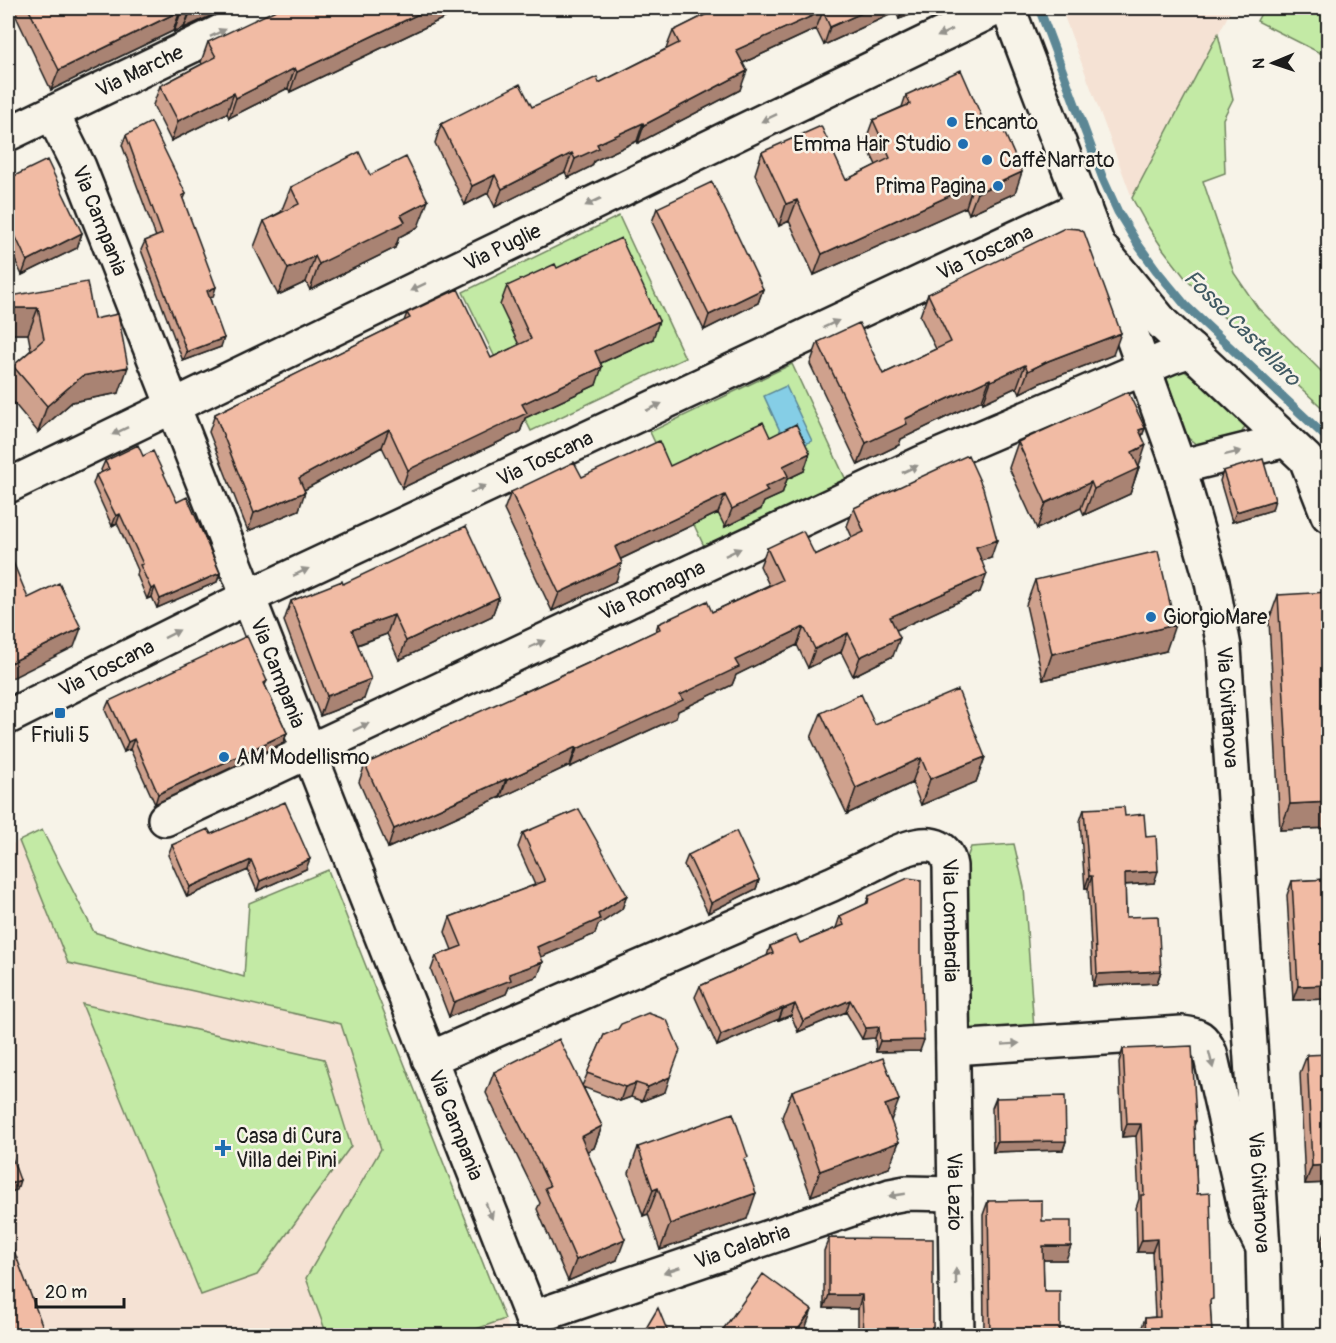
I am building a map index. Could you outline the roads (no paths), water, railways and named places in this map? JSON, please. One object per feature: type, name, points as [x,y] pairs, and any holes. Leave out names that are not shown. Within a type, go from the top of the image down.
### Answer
[{"type":"street","name":"Via Marche","points":[[8,134],[270,8]]},
{"type":"street","name":"Via Puglie","points":[[8,486],[997,8]]},
{"type":"street","name":"Via Civitanova","points":[[1008,8],[1130,327],[1179,467],[1212,582],[1224,646],[1244,1147],[1263,1249],[1265,1335]]},
{"type":"street","name":"Via Campania","points":[[52,113],[79,167],[535,1327]]},
{"type":"street","name":"Via Toscana","points":[[8,717],[248,597],[1084,206]]},
{"type":"street","points":[[1098,245],[1163,324],[1191,351],[1310,452],[1329,515]]},
{"type":"street","points":[[1130,327],[1140,324],[1163,324]]},
{"type":"street","name":"Via Romagna","points":[[165,819],[922,463],[1170,357],[1191,351]]},
{"type":"street","points":[[1179,467],[1310,452]]},
{"type":"street","name":"Via Lombardia","points":[[429,1059],[832,884],[896,852],[915,846],[931,845],[945,851],[950,866],[953,1048]]},
{"type":"street","points":[[953,1048],[1193,1034],[1201,1037],[1206,1043],[1244,1147]]},
{"type":"street","name":"Via Lazio","points":[[953,1048],[957,1335]]},
{"type":"street","name":"Via Calabria","points":[[535,1327],[890,1196],[955,1194]]},
{"type":"water","points":[[786,386],[812,441],[793,449],[786,444],[764,396]]},
{"type":"waterway","name":"Fosso Castellaro","points":[[1039,8],[1103,179],[1118,212],[1139,246],[1186,306],[1328,439]]},
{"type":"place","name":"Encanto","points":[[952,122]]},
{"type":"place","name":"Emma Hair Studio","points":[[963,144]]},
{"type":"place","name":"CaffèNarrato","points":[[987,160]]},
{"type":"place","name":"Prima Pagina","points":[[998,186]]},
{"type":"place","name":"GiorgioMare","points":[[1151,617]]},
{"type":"place","name":"Friuli 5","points":[[60,713]]},
{"type":"place","name":"AM Modellismo","points":[[224,757]]},
{"type":"place","name":"Casa di Cura Villa dei Pini","points":[[223,1148]]}]
